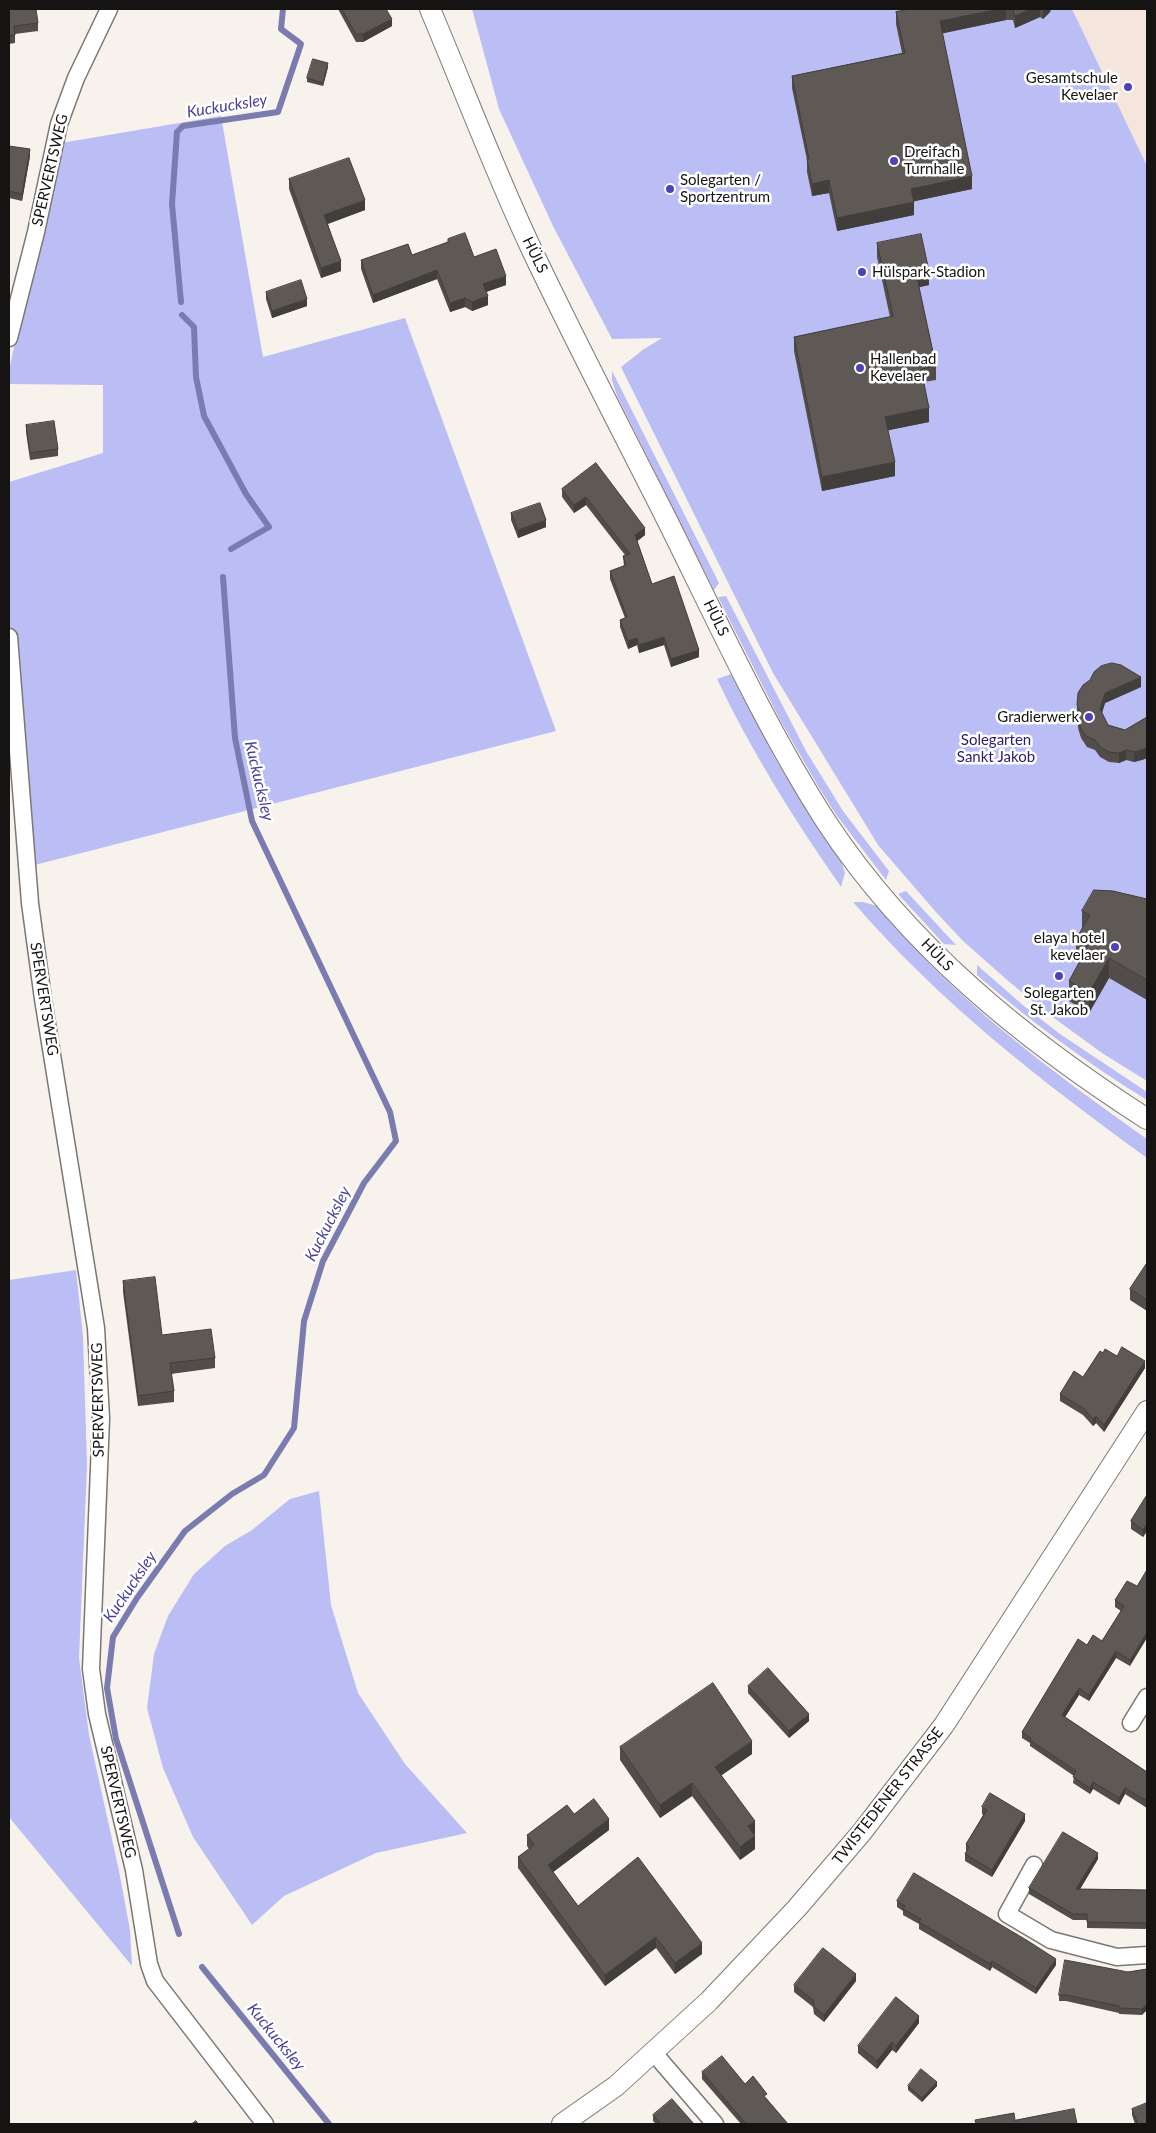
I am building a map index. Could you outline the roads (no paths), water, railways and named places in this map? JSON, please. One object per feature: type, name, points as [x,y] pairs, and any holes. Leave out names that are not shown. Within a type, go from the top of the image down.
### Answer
[{"type":"street","name":"SPERVERTSWEG","points":[[9,338],[36,232],[59,124],[76,78],[109,9]]},
{"type":"street","name":"HÜLS","points":[[430,9],[529,244],[769,727],[828,824],[894,909],[969,987],[1022,1032],[1061,1061],[1147,1119]]},
{"type":"street","name":"SPERVERTSWEG","points":[[9,637],[30,903],[43,999],[96,1328],[101,1428],[91,1669],[97,1714],[124,1822],[149,1964],[155,1981],[265,2124]]},
{"type":"street","name":"TWISTEDENER STRASSE","points":[[562,2124],[616,2086],[709,2001],[797,1908],[862,1832],[949,1717],[1146,1416]]},
{"type":"street","points":[[1131,1723],[1147,1697]]},
{"type":"street","points":[[1034,1865],[1007,1914],[1050,1940],[1117,1957],[1147,1955]]},
{"type":"street","points":[[653,2052],[715,2124]]},
{"type":"waterway","name":"Kuckucksley","points":[[181,302],[172,204],[177,132],[183,126],[278,112],[301,44],[281,29],[283,9]]},
{"type":"waterway","name":"Kuckucksley","points":[[182,315],[194,327],[196,377],[204,416],[246,494],[269,527],[231,549]]},
{"type":"waterway","name":"Kuckucksley","points":[[179,1934],[116,1739],[107,1688],[113,1637],[137,1598],[185,1531],[232,1494],[264,1475],[294,1428],[304,1321],[323,1261],[364,1183],[396,1141],[390,1112],[252,821],[235,738],[223,577]]},
{"type":"waterway","name":"Kuckucksley","points":[[202,1967],[329,2124]]},
{"type":"place","name":"Gesamtschule Kevelaer","points":[[1128,87]]},
{"type":"place","name":"Dreifach Turnhalle","points":[[894,161]]},
{"type":"place","name":"Solegarten / Sportzentrum","points":[[670,189]]},
{"type":"place","name":"Hülspark-Stadion","points":[[862,272]]},
{"type":"place","name":"Hallenbad Kevelaer","points":[[860,368]]},
{"type":"place","name":"Gradierwerk","points":[[1089,717]]},
{"type":"place","name":"elaya hotel kevelaer","points":[[1115,947]]},
{"type":"place","name":"Solegarten St. Jakob","points":[[1059,976]]},
{"type":"park label","name":"Solegarten Sankt Jakob","points":[[996,748]]}]
